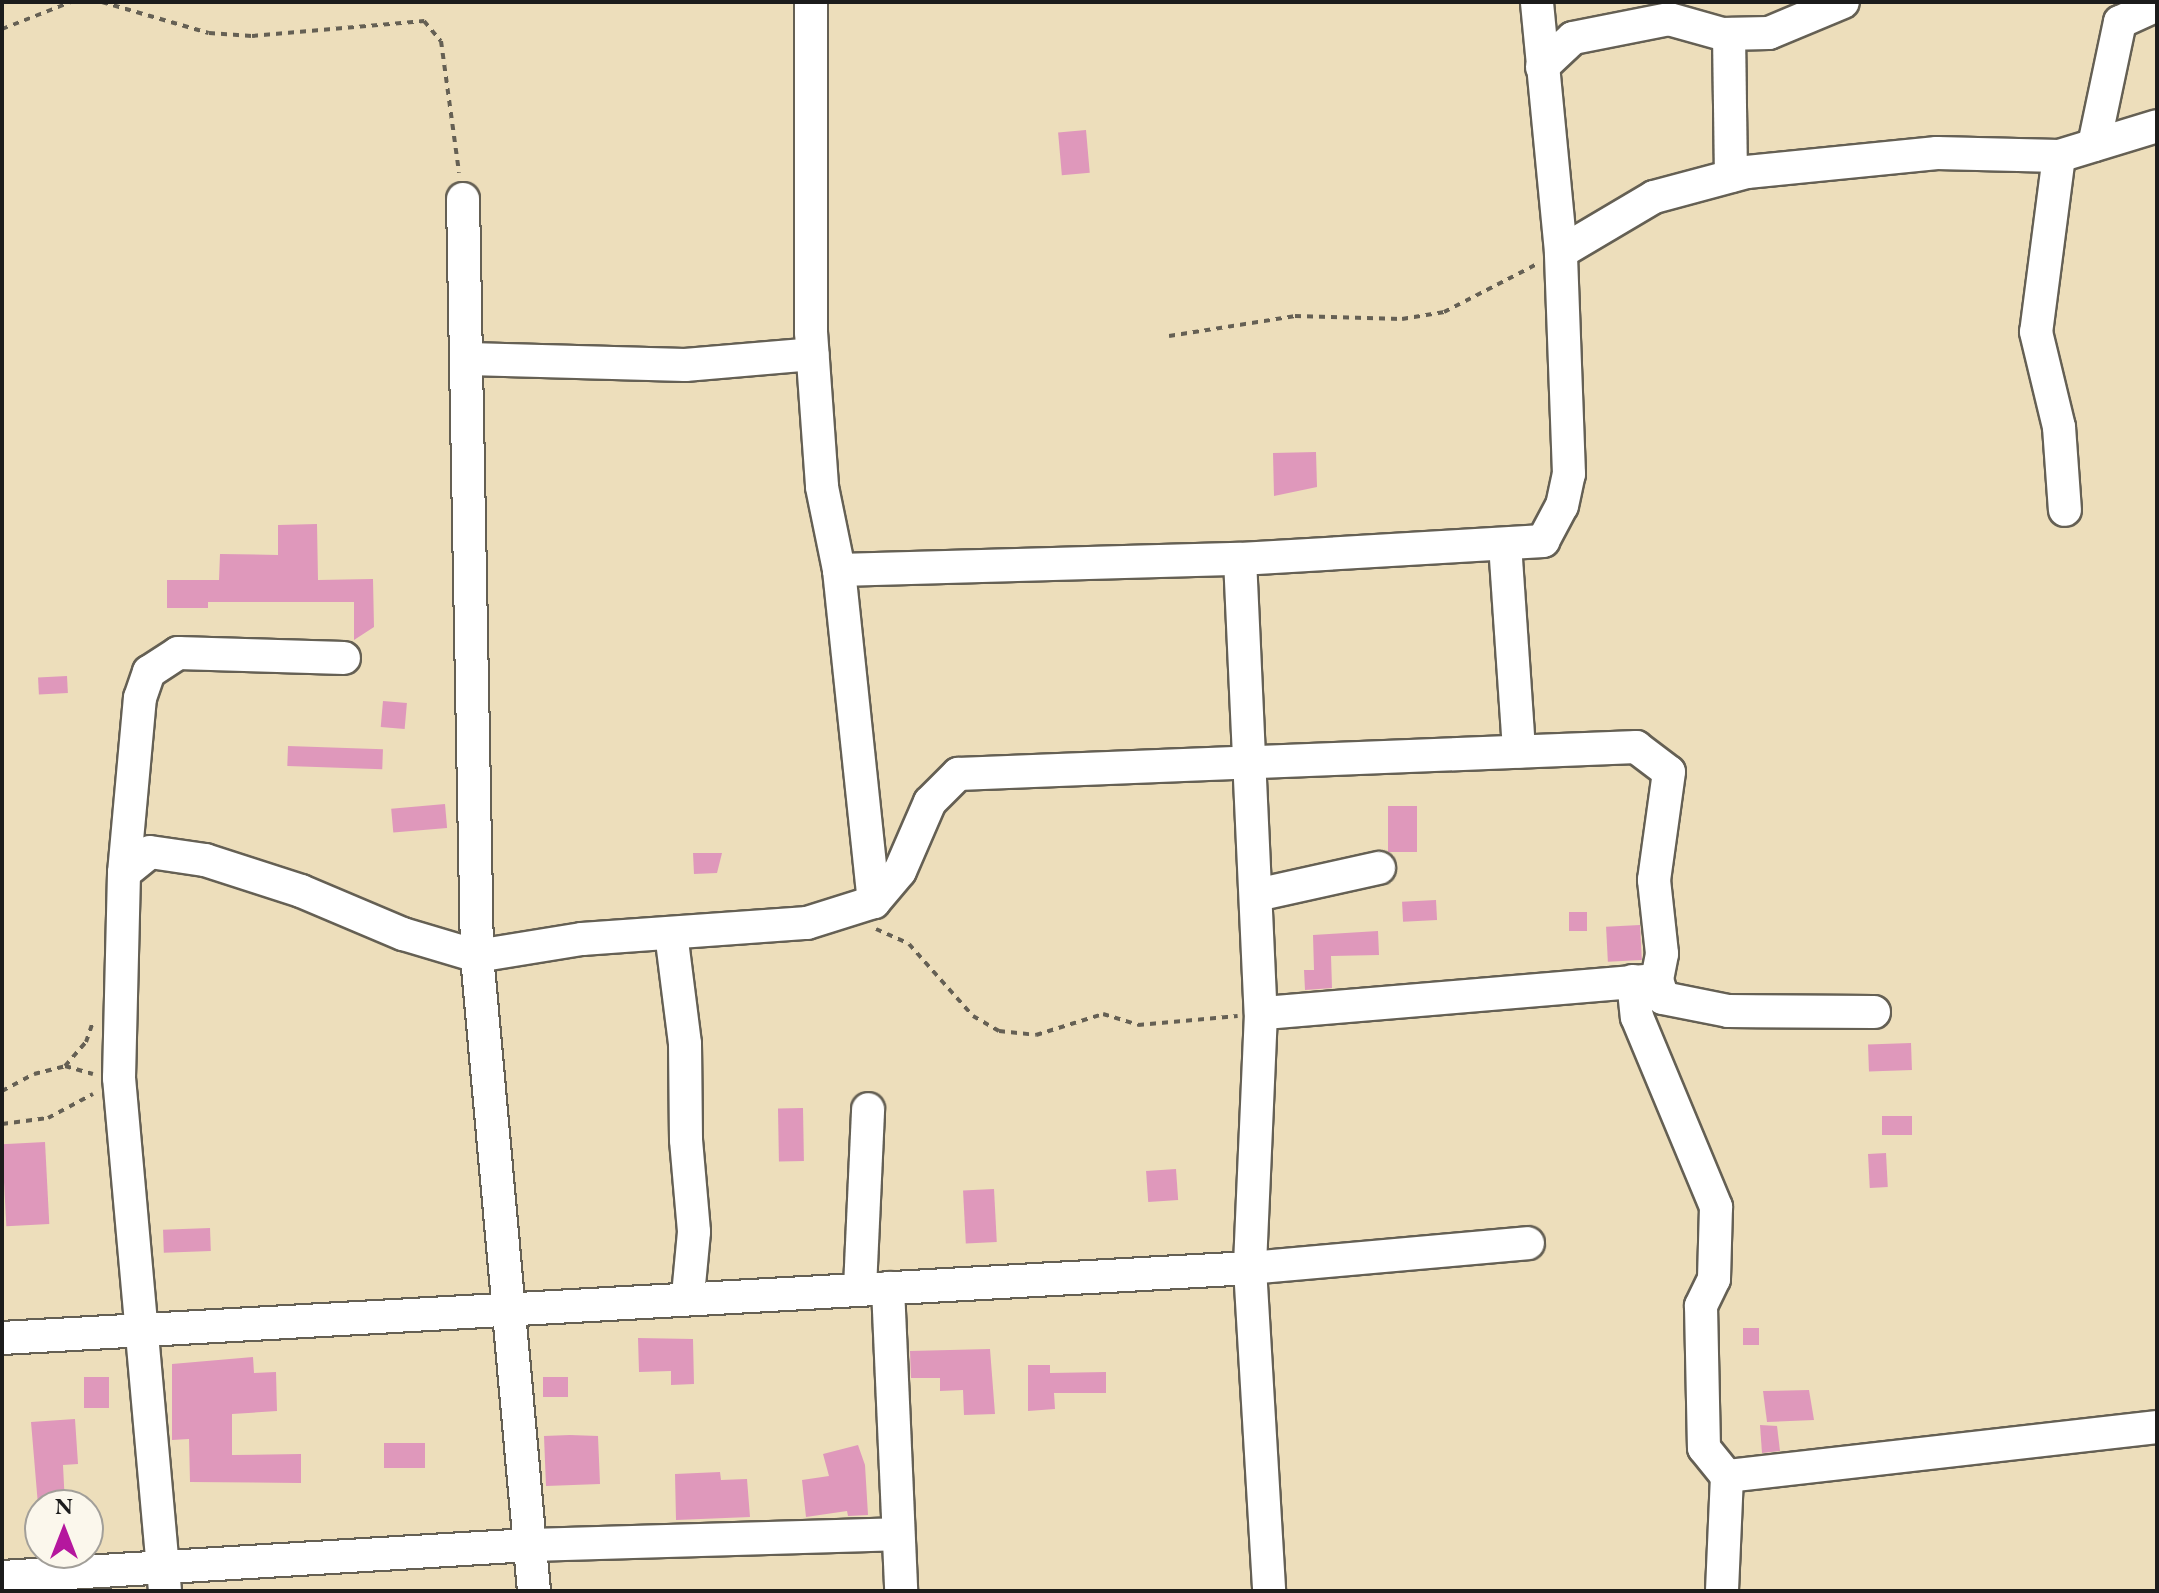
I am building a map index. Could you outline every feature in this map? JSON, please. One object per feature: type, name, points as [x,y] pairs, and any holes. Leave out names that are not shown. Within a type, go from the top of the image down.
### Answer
[{"type":"street","points":[[811,2],[813,354],[822,487],[839,570],[874,902]]},
{"type":"street","points":[[839,570],[1240,559],[1362,548],[1543,541],[1562,506],[1569,474],[1561,252],[1537,2]]},
{"type":"street","points":[[1542,67],[1573,38],[1669,19],[1729,34],[1769,33],[1843,2]]},
{"type":"street","points":[[2094,145],[2120,22],[2157,5]]},
{"type":"street","points":[[1729,34],[1731,176]]},
{"type":"street","points":[[1561,252],[1654,197],[1731,176],[1937,153],[2059,156],[2157,126]]},
{"type":"street","points":[[2059,156],[2036,332],[2059,427],[2065,510]]},
{"type":"street","points":[[463,199],[469,359],[477,956],[534,1591]]},
{"type":"street","points":[[469,359],[685,365],[813,354]]},
{"type":"street","points":[[1505,544],[1519,752]]},
{"type":"street","points":[[1240,559],[1252,764],[1261,1013],[1250,1268],[1269,1591]]},
{"type":"street","points":[[165,1578],[145,1331],[112,1083],[121,991],[124,873],[140,698],[149,672],[178,653],[344,658]]},
{"type":"street","points":[[124,873],[150,852],[205,860],[301,891],[403,934],[477,956],[582,939],[807,923],[874,902],[900,871],[930,802],[958,774],[1636,747],[1669,772],[1654,880],[1662,954],[1645,981],[1637,1017],[1716,1207],[1714,1279],[1701,1306],[1704,1448],[1727,1476],[1722,1591]]},
{"type":"street","points":[[1257,895],[1379,868]]},
{"type":"street","points":[[671,933],[685,1044],[683,1078],[694,1232],[688,1296]]},
{"type":"street","points":[[1261,1013],[1645,981],[1663,998],[1728,1011],[1874,1012]]},
{"type":"street","points":[[868,1109],[874,1288],[901,1591]]},
{"type":"street","points":[[2,1338],[688,1296],[1250,1268],[1528,1243]]},
{"type":"street","points":[[1727,1476],[2157,1427]]},
{"type":"street","points":[[2,1577],[165,1578],[530,1545],[897,1534]]},
{"type":"path","points":[[2,29],[71,2]]},
{"type":"path","points":[[102,2],[209,33],[252,36],[424,21],[441,41],[463,199]]},
{"type":"path","points":[[1169,336],[1207,334],[1238,321],[1281,317],[1402,319],[1444,312],[1561,252]]},
{"type":"path","points":[[842,912],[909,944],[973,1016],[999,1031],[1036,1035],[1103,1014],[1138,1025],[1261,1013]]},
{"type":"path","points":[[65,1066],[86,1042],[96,1015],[121,991]]},
{"type":"path","points":[[2,1091],[34,1074],[65,1066],[112,1083]]},
{"type":"path","points":[[2,1124],[48,1118],[112,1083]]},
{"type":"building","points":[[1086,130],[1090,173],[1062,175],[1058,132]]},
{"type":"building","points":[[1316,452],[1317,487],[1274,496],[1273,453]]},
{"type":"building","points":[[317,524],[318,580],[373,579],[374,627],[354,640],[354,602],[208,602],[208,608],[167,608],[167,580],[219,580],[220,554],[278,555],[278,525]]},
{"type":"building","points":[[67,676],[68,693],[39,694],[38,678]]},
{"type":"building","points":[[383,701],[407,703],[405,729],[381,727]]},
{"type":"building","points":[[288,746],[383,749],[382,769],[287,766]]},
{"type":"building","points":[[445,804],[447,828],[393,833],[391,809]]},
{"type":"building","points":[[1388,806],[1417,806],[1417,852],[1388,852]]},
{"type":"building","points":[[693,853],[722,853],[717,873],[694,874]]},
{"type":"building","points":[[1436,900],[1437,920],[1403,922],[1402,902]]},
{"type":"building","points":[[1569,912],[1587,912],[1587,931],[1569,931]]},
{"type":"building","points":[[1640,925],[1642,960],[1608,962],[1606,927]]},
{"type":"building","points":[[1378,931],[1379,955],[1331,956],[1332,988],[1305,990],[1304,970],[1314,970],[1313,935]]},
{"type":"building","points":[[1911,1043],[1912,1070],[1869,1071],[1868,1045]]},
{"type":"building","points":[[778,1108],[803,1108],[804,1161],[779,1161]]},
{"type":"building","points":[[1882,1116],[1912,1116],[1912,1135],[1882,1135]]},
{"type":"building","points":[[45,1142],[49,1224],[6,1226],[2,1144]]},
{"type":"building","points":[[1886,1153],[1888,1187],[1870,1188],[1868,1154]]},
{"type":"building","points":[[1176,1169],[1178,1200],[1148,1202],[1146,1171]]},
{"type":"building","points":[[994,1189],[997,1242],[966,1244],[963,1191]]},
{"type":"building","points":[[210,1228],[211,1251],[164,1253],[163,1230]]},
{"type":"building","points":[[1743,1328],[1759,1328],[1759,1345],[1743,1345]]},
{"type":"building","points":[[638,1338],[693,1339],[694,1384],[671,1385],[671,1371],[639,1372]]},
{"type":"building","points":[[990,1349],[995,1414],[964,1415],[963,1390],[940,1391],[940,1378],[911,1378],[910,1351]]},
{"type":"building","points":[[253,1357],[254,1373],[276,1372],[277,1411],[232,1414],[232,1455],[301,1454],[301,1483],[190,1482],[189,1439],[172,1440],[172,1364]]},
{"type":"building","points":[[1028,1365],[1050,1365],[1050,1373],[1106,1372],[1106,1393],[1054,1393],[1055,1409],[1028,1411]]},
{"type":"building","points":[[84,1377],[109,1377],[109,1408],[84,1408]]},
{"type":"building","points":[[543,1377],[568,1377],[568,1397],[543,1397]]},
{"type":"building","points":[[1809,1390],[1814,1420],[1767,1422],[1763,1391]]},
{"type":"building","points":[[75,1419],[78,1464],[63,1465],[64,1489],[37,1489],[31,1422]]},
{"type":"building","points":[[1760,1425],[1777,1426],[1780,1451],[1762,1453]]},
{"type":"building","points":[[544,1436],[598,1436],[600,1484],[546,1486]]},
{"type":"building","points":[[384,1443],[425,1443],[425,1468],[384,1468]]},
{"type":"building","points":[[858,1445],[865,1465],[868,1515],[848,1516],[847,1511],[806,1517],[802,1480],[829,1476],[823,1454]]},
{"type":"building","points":[[720,1472],[721,1480],[747,1479],[750,1517],[676,1520],[675,1474]]}]
